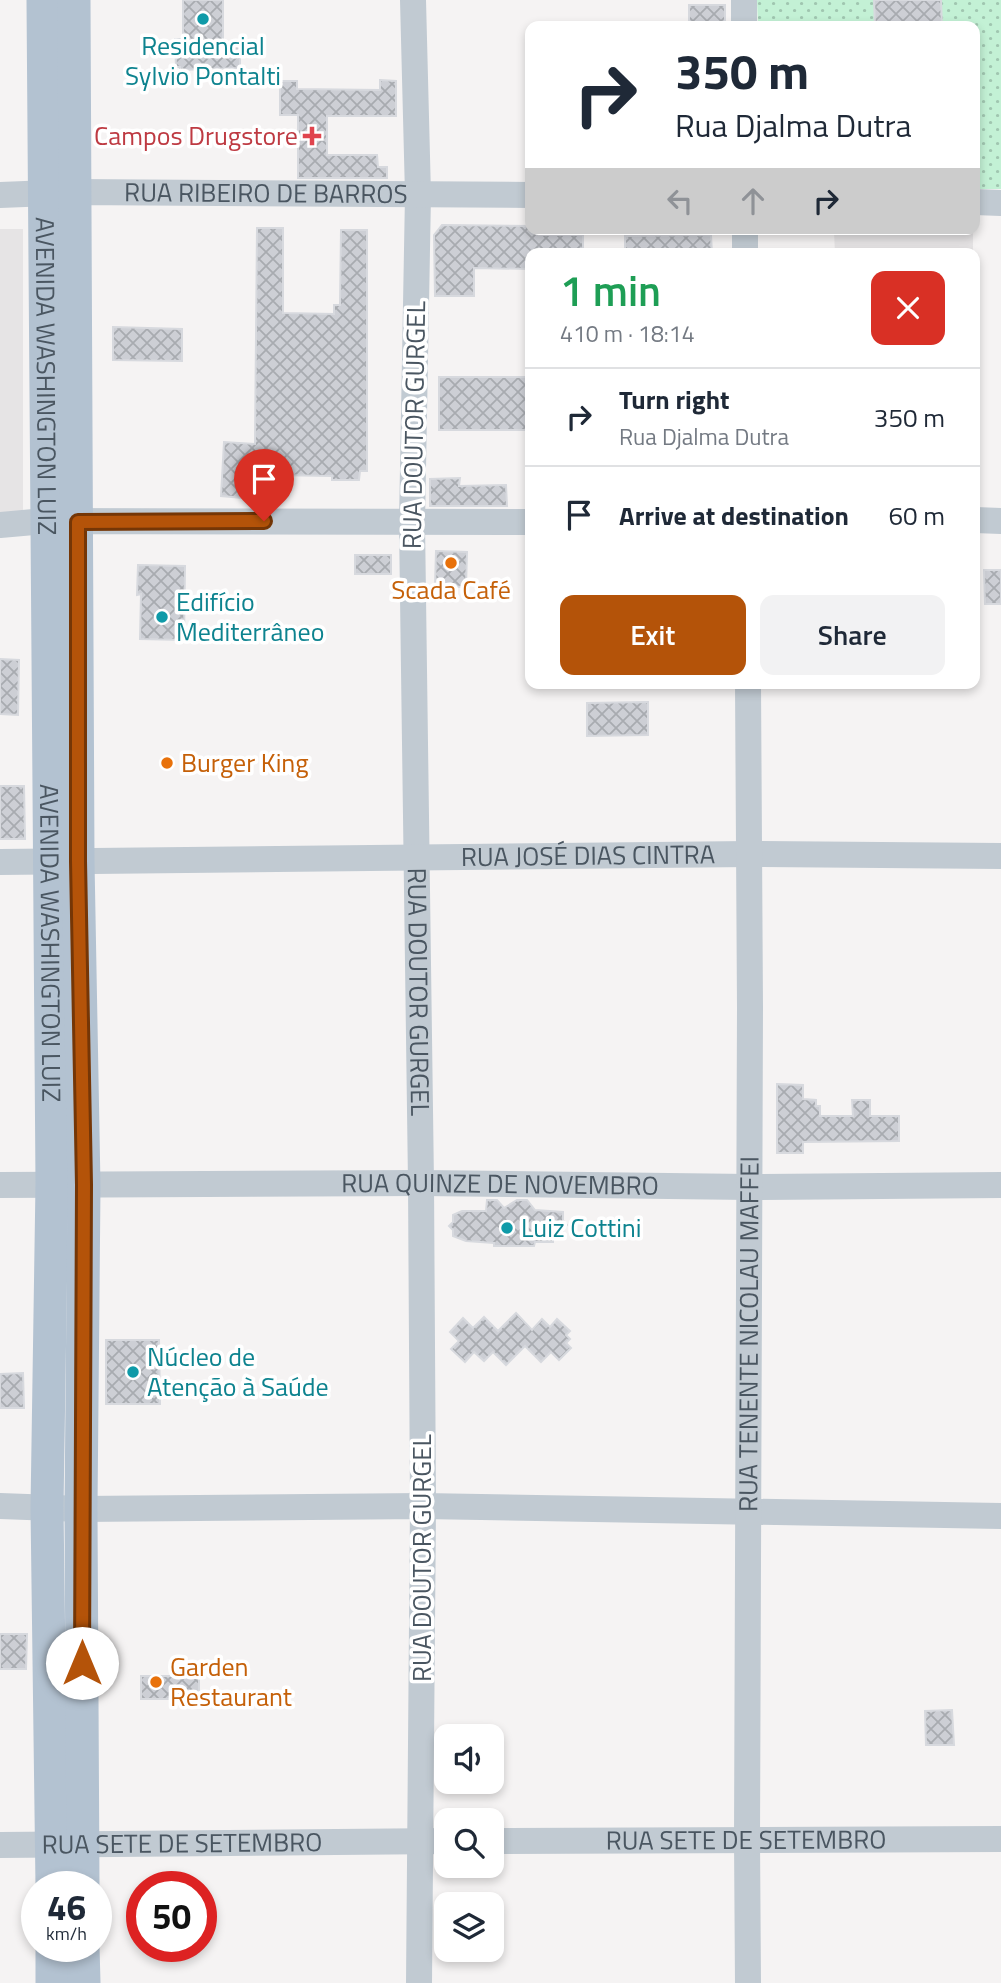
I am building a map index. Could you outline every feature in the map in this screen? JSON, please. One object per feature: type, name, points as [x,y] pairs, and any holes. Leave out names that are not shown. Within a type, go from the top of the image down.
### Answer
[{"type":"main road","name":"AVENIDA WASHINGTON LUIZ","points":[[43,0],[59,193],[68,1185],[81,1508],[67,1844],[57,1871]]},
{"type":"main road","name":"AVENIDA WASHINGTON LUIZ","points":[[59,193],[74,0]]},
{"type":"main road","name":"AVENIDA WASHINGTON LUIZ","points":[[68,1185],[47,1508],[67,1844],[77,1871]]},
{"type":"main road","points":[[52,1962],[52,1983]]},
{"type":"main road","points":[[83,1962],[83,1983]]},
{"type":"street","name":"RUA DOUTOR GURGEL","points":[[413,0],[418,195],[412,523],[423,1506],[419,1983]]},
{"type":"street","points":[[744,0],[744,21]]},
{"type":"street","name":"RUA RIBEIRO DE BARROS","points":[[0,195],[525,195]]},
{"type":"street","points":[[980,202],[1001,203]]},
{"type":"street","points":[[980,520],[1001,521]]},
{"type":"street","points":[[0,525],[61,522],[525,522]]},
{"type":"street","name":"RUA TENENTE NICOLAU MAFFEI","points":[[748,689],[748,1983]]},
{"type":"street","name":"RUA JOSÉ DIAS CINTRA","points":[[0,862],[749,854],[1001,856]]},
{"type":"street","name":"RUA QUINZE DE NOVEMBRO","points":[[0,1185],[1001,1185]]},
{"type":"street","points":[[0,1506],[423,1506],[1001,1516]]},
{"type":"street","name":"RUA SETE DE SETEMBRO","points":[[504,1841],[1001,1839]]},
{"type":"street","name":"RUA SETE DE SETEMBRO","points":[[0,1845],[434,1841]]},
{"type":"shaded area","points":[[0,229],[23,229],[23,515],[0,515]]},
{"type":"shaded area","points":[[834,235],[973,235],[973,248],[835,248]]},
{"type":"green space","points":[[757,0],[1001,0],[1001,189],[980,189],[980,21],[758,21]]},
{"type":"building","name":"Residencial Sylvio Pontalti","points":[[183,0],[223,0],[223,42],[240,42],[240,68],[180,70],[180,67],[176,67],[175,39],[183,39]]},
{"type":"building","points":[[874,0],[941,0],[942,21],[875,21]]},
{"type":"building","points":[[689,5],[725,5],[725,21],[689,21]]},
{"type":"building","points":[[380,80],[396,81],[396,116],[327,116],[327,155],[377,155],[378,167],[387,167],[387,178],[298,178],[298,115],[280,115],[280,81],[297,81],[297,89],[380,90]]},
{"type":"building","points":[[442,225],[525,226],[525,235],[583,235],[583,248],[525,248],[525,269],[474,268],[474,296],[435,296],[434,235]]},
{"type":"building","points":[[257,228],[283,228],[283,313],[334,314],[334,305],[340,305],[341,230],[367,230],[367,471],[360,471],[359,480],[332,480],[332,476],[272,475],[272,506],[255,506],[255,499],[221,496],[224,442],[255,444]]},
{"type":"building","points":[[711,235],[712,248],[625,248],[625,236]]},
{"type":"building","points":[[113,327],[182,329],[182,361],[113,360]]},
{"type":"building","points":[[439,377],[525,377],[525,430],[439,430]]},
{"type":"building","points":[[460,478],[459,486],[506,485],[507,506],[430,506],[430,479]]},
{"type":"building","name":"Scada Café","points":[[436,551],[467,552],[466,587],[435,586]]},
{"type":"building","points":[[355,555],[391,555],[391,574],[355,574]]},
{"type":"building","name":"Edifício Mediterrâneo","points":[[138,565],[185,566],[184,640],[140,639],[141,594],[137,595]]},
{"type":"building","points":[[984,570],[1001,570],[1001,604],[985,604]]},
{"type":"building","points":[[0,659],[19,660],[18,715],[0,714]]},
{"type":"building","points":[[648,702],[648,735],[587,736],[587,703]]},
{"type":"building","points":[[0,786],[24,786],[25,839],[0,839]]},
{"type":"building","points":[[777,1084],[803,1085],[803,1099],[816,1100],[816,1106],[820,1106],[820,1116],[853,1116],[852,1100],[870,1100],[870,1116],[899,1116],[899,1141],[803,1142],[803,1153],[777,1153]]},
{"type":"building","name":"Luiz Cottini","points":[[487,1200],[497,1200],[504,1208],[517,1200],[527,1200],[535,1210],[563,1212],[563,1220],[567,1225],[563,1229],[563,1237],[553,1237],[553,1242],[535,1242],[534,1246],[494,1246],[494,1243],[466,1241],[453,1236],[453,1230],[449,1226],[453,1222],[453,1215],[462,1211],[486,1211]]},
{"type":"building","points":[[516,1313],[532,1330],[542,1319],[550,1327],[557,1319],[570,1331],[566,1335],[570,1339],[566,1343],[571,1348],[559,1360],[551,1352],[541,1362],[525,1346],[506,1365],[493,1352],[484,1361],[474,1352],[465,1362],[451,1349],[459,1341],[450,1332],[463,1318],[473,1328],[484,1317],[498,1331]]},
{"type":"building","name":"Núcleo de Atenção à Saúde","points":[[106,1340],[159,1340],[160,1404],[106,1404]]},
{"type":"building","points":[[23,1373],[24,1408],[0,1408],[0,1374]]},
{"type":"building","points":[[0,1634],[27,1634],[26,1669],[0,1669]]},
{"type":"building","points":[[141,1676],[199,1676],[199,1699],[141,1699]]},
{"type":"building","points":[[952,1710],[954,1745],[926,1745],[925,1711]]},
{"type":"place","name":"Residencial Sylvio Pontalti","points":[[203,19]]},
{"type":"place","name":"Campos Drugstore","points":[[312,136]]},
{"type":"place","name":"Scada Café","points":[[451,563]]},
{"type":"place","name":"Edifício Mediterrâneo","points":[[162,617]]},
{"type":"place","name":"Burger King","points":[[167,763]]},
{"type":"place","name":"Luiz Cottini","points":[[507,1228]]},
{"type":"place","name":"Núcleo de Atenção à Saúde","points":[[133,1372]]},
{"type":"place","name":"Garden Restaurant","points":[[156,1682]]},
{"type":"route","points":[[82,1663],[84,1185],[78,861],[78,522],[264,521]]}]
